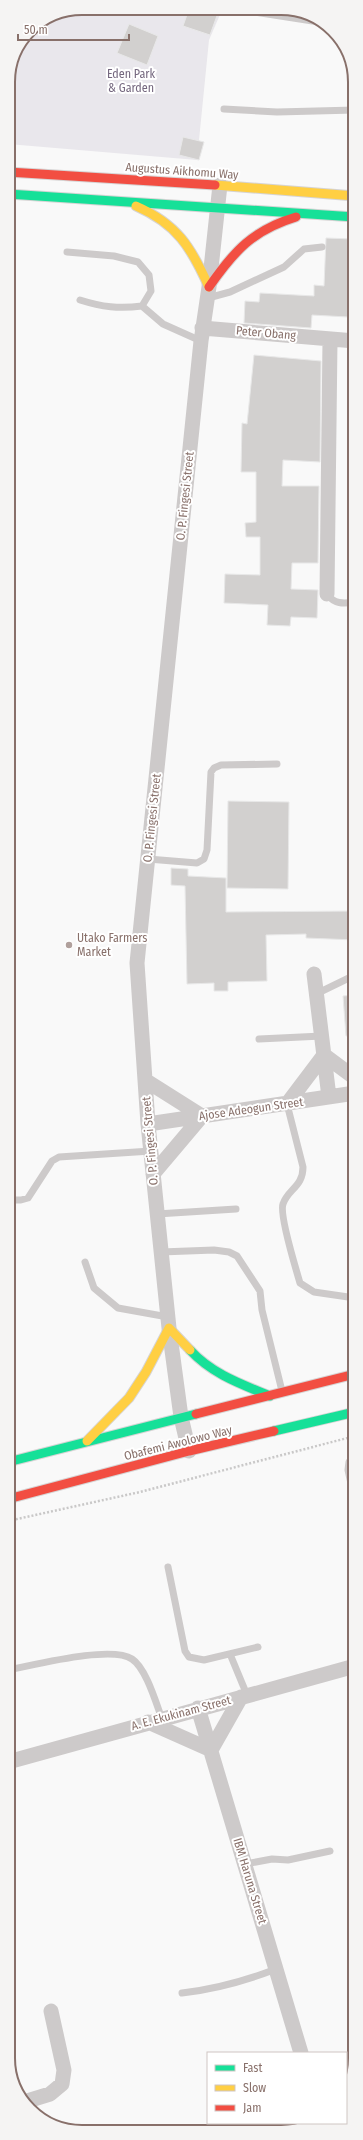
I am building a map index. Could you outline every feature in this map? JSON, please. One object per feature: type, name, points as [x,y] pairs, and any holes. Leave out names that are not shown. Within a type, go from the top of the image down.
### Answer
[{"type":"main road","name":"Augustus Aikhomu Way","points":[[15,172],[220,185],[348,195]]},
{"type":"main road","points":[[15,194],[348,217]]},
{"type":"main road","points":[[123,201],[150,212],[178,232],[191,249],[208,292]]},
{"type":"main road","points":[[208,292],[233,252],[259,231],[280,221],[310,214]]},
{"type":"main road","points":[[87,1441],[129,1398],[146,1372],[168,1323],[199,1360],[227,1379],[270,1396]]},
{"type":"main road","name":"Obafemi Awolowo Way","points":[[15,1460],[348,1376]]},
{"type":"main road","name":"Obafemi Awolowo Way","points":[[15,1497],[189,1452],[348,1414]]},
{"type":"street","name":"O. P. Fingesi Street","points":[[189,1452],[181,1417],[168,1323],[148,1124],[137,963],[202,334],[220,185]]},
{"type":"street","name":"Peter Obang","points":[[202,334],[348,341]]},
{"type":"street","points":[[327,594],[330,340]]},
{"type":"street","points":[[314,974],[330,1097]]},
{"type":"street","points":[[324,1055],[348,1073]]},
{"type":"street","points":[[287,1104],[324,1055]]},
{"type":"street","points":[[145,1080],[202,1116],[153,1174]]},
{"type":"street","name":"Ajose Adeogun Street","points":[[148,1124],[348,1094]]},
{"type":"street","name":"A. E. Ekukinam Street","points":[[15,1760],[198,1708],[348,1669]]},
{"type":"street","points":[[155,1721],[211,1750],[244,1696]]},
{"type":"street","name":"IBM Haruna Street","points":[[198,1708],[301,2052]]},
{"type":"street","points":[[30,2100],[50,2094],[62,2084],[64,2070],[51,2011]]},
{"type":"lane","points":[[273,15],[307,20]]},
{"type":"lane","points":[[224,109],[277,112],[348,110]]},
{"type":"lane","points":[[208,292],[230,292],[284,267],[304,249],[322,247]]},
{"type":"lane","points":[[68,252],[114,256],[138,262],[149,275],[150,291],[142,306]]},
{"type":"lane","points":[[80,300],[102,307],[116,308],[142,306],[163,324],[202,334]]},
{"type":"lane","points":[[327,594],[331,600],[340,603],[348,602]]},
{"type":"lane","points":[[148,859],[196,863],[204,859],[207,850],[211,772],[214,768],[221,765],[277,764]]},
{"type":"lane","points":[[316,994],[348,978]]},
{"type":"lane","points":[[259,1039],[322,1036]]},
{"type":"lane","points":[[287,1104],[303,1167],[303,1175],[294,1190],[284,1200],[282,1213],[300,1283],[308,1290],[314,1292],[348,1297]]},
{"type":"lane","points":[[15,1200],[28,1198],[52,1161],[59,1157],[151,1151]]},
{"type":"lane","points":[[157,1214],[236,1209]]},
{"type":"lane","points":[[161,1252],[214,1250],[229,1252],[237,1256],[260,1291],[262,1310],[282,1392]]},
{"type":"lane","points":[[84,1262],[94,1288],[118,1308],[168,1323]]},
{"type":"lane","points":[[168,1567],[185,1651],[190,1657],[204,1660],[258,1647]]},
{"type":"lane","points":[[15,1669],[97,1654],[119,1653],[133,1659],[144,1674],[155,1721]]},
{"type":"lane","points":[[230,1654],[244,1696]]},
{"type":"lane","points":[[244,1864],[272,1859],[288,1860],[330,1851]]},
{"type":"lane","points":[[182,1993],[209,1990],[243,1982],[276,1969]]},
{"type":"path","points":[[15,1519],[140,1492],[348,1438]]},
{"type":"green space","name":"Eden Park & Garden","points":[[220,15],[209,40],[197,160],[15,145],[16,69],[20,56],[26,45],[45,26],[56,20],[69,16]]},
{"type":"building","points":[[187,15],[217,15],[210,35],[183,26]]},
{"type":"building","points":[[129,24],[158,36],[147,65],[117,53]]},
{"type":"building","points":[[183,137],[204,142],[199,160],[179,155]]},
{"type":"building","points":[[326,238],[348,239],[348,317],[312,315],[311,328],[244,323],[245,301],[259,302],[260,293],[314,296],[314,285],[324,286]]},
{"type":"building","points":[[254,355],[321,361],[320,462],[283,460],[282,486],[319,486],[318,563],[292,563],[291,589],[318,590],[317,618],[291,617],[290,626],[267,625],[268,605],[224,603],[225,574],[260,575],[260,537],[246,537],[245,523],[256,522],[256,472],[241,472],[242,423],[247,424]]},
{"type":"building","points":[[228,801],[289,802],[288,889],[227,888]]},
{"type":"building","points":[[171,868],[188,869],[188,876],[226,878],[226,912],[348,911],[348,940],[306,938],[306,934],[266,935],[267,981],[228,982],[228,991],[214,991],[214,983],[187,984],[185,886],[171,885]]},
{"type":"building","points":[[343,996],[348,996],[348,1036],[346,1036]]},
{"type":"traffic: fast","points":[[15,194],[348,217]]},
{"type":"traffic: fast","points":[[190,1350],[208,1366],[227,1378],[270,1396]]},
{"type":"traffic: fast","points":[[15,1460],[196,1414]]},
{"type":"traffic: fast","points":[[274,1431],[348,1414]]},
{"type":"traffic: slow","points":[[215,185],[348,195]]},
{"type":"traffic: slow","points":[[136,206],[162,221],[181,238],[196,260],[209,287]]},
{"type":"traffic: slow","points":[[87,1441],[129,1398],[146,1372],[169,1328],[190,1350]]},
{"type":"traffic: jam","points":[[15,172],[215,185]]},
{"type":"traffic: jam","points":[[209,287],[236,252],[246,243],[268,228],[296,217]]},
{"type":"traffic: jam","points":[[196,1414],[348,1376]]},
{"type":"traffic: jam","points":[[15,1497],[189,1451],[274,1431]]},
{"type":"place","name":"Utako Farmers Market","points":[[69,945]]}]
